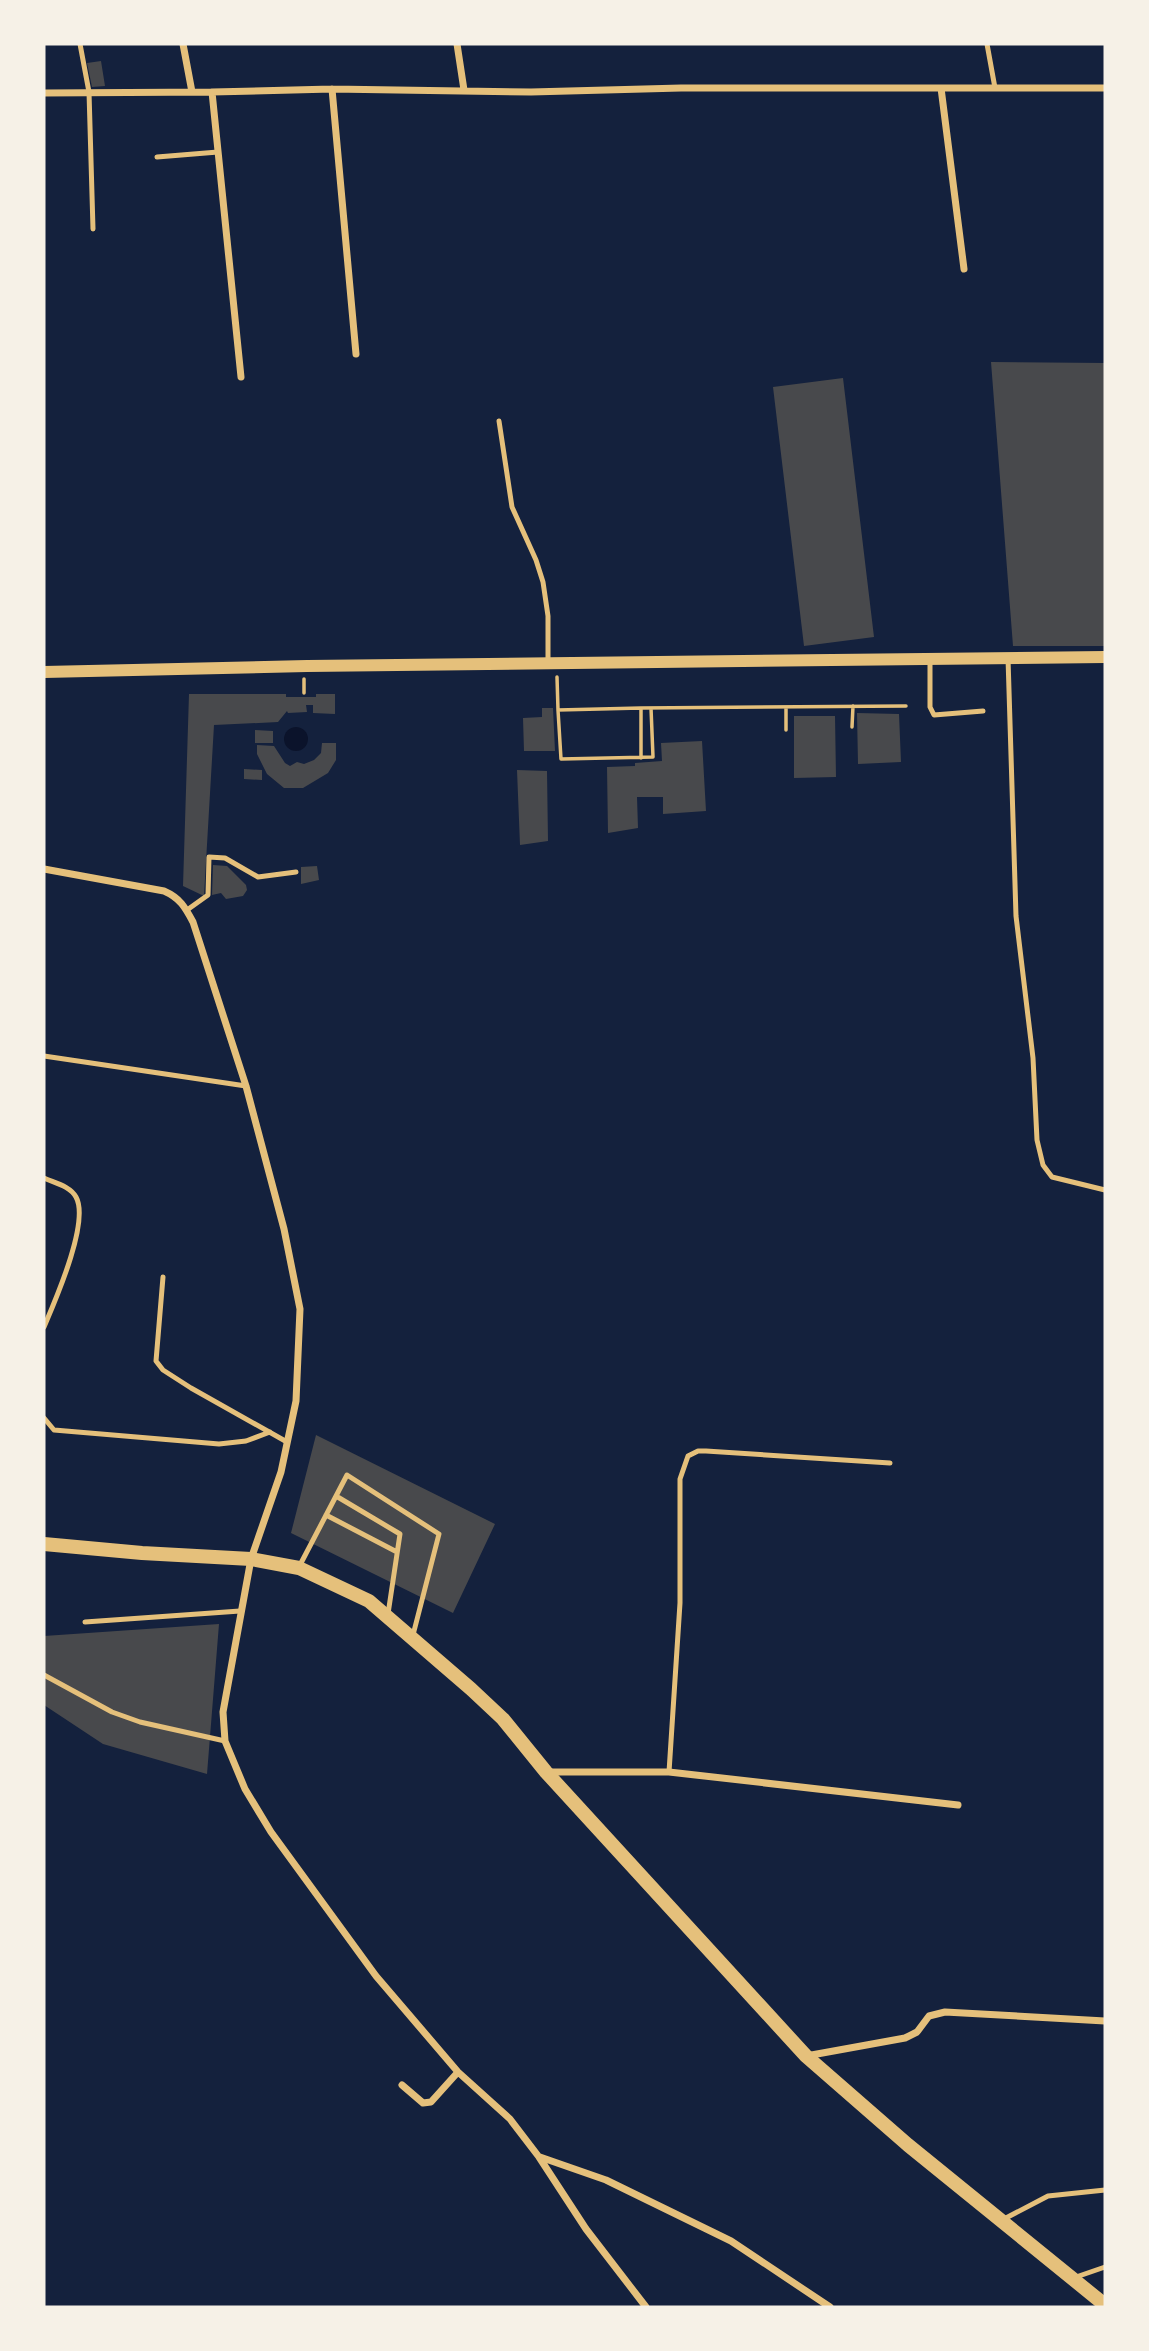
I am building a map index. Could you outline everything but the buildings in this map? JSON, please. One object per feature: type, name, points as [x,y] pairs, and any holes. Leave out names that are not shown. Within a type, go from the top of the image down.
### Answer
[{"type":"main road","points":[[44,1544],[251,1559],[299,1568],[369,1601],[503,1720],[546,1772],[806,2056],[908,2146],[1105,2305]]},
{"type":"street","points":[[183,44],[192,92]]},
{"type":"street","points":[[457,44],[464,90]]},
{"type":"street","points":[[44,93],[332,89],[531,92],[681,88],[1105,88]]},
{"type":"street","points":[[942,88],[964,269]]},
{"type":"street","points":[[332,89],[356,354]]},
{"type":"street","points":[[212,92],[242,377]]},
{"type":"street","points":[[44,672],[1105,657]]},
{"type":"street","points":[[44,869],[164,891],[178,898],[187,910],[201,944],[246,1086],[284,1229],[300,1309],[296,1401],[281,1472],[251,1559],[223,1712],[225,1741],[245,1789],[271,1832],[376,1976],[458,2072],[510,2119],[539,2157],[586,2229],[646,2307]]},
{"type":"street","points":[[546,1772],[669,1772],[958,1805]]},
{"type":"street","points":[[806,2056],[905,2038],[917,2032],[929,2016],[946,2012],[1105,2021]]},
{"type":"street","points":[[402,2085],[427,2104],[458,2072]]},
{"type":"street","points":[[539,2157],[606,2180],[731,2241],[830,2307]]},
{"type":"lane","points":[[80,44],[89,92],[93,229]]},
{"type":"lane","points":[[988,44],[995,88]]},
{"type":"lane","points":[[157,157],[218,152]]},
{"type":"lane","points":[[499,421],[512,507],[543,582],[552,664]]},
{"type":"lane","points":[[1008,658],[1016,916],[1033,1058],[1037,1140],[1043,1165],[1052,1177],[1105,1190]]},
{"type":"lane","points":[[930,660],[930,707],[934,715],[983,711]]},
{"type":"lane","points":[[187,910],[208,895],[209,857],[225,858],[258,877],[296,872]]},
{"type":"lane","points":[[44,1056],[246,1086]]},
{"type":"lane","points":[[44,1178],[71,1191],[76,1196],[81,1213],[64,1281],[44,1327]]},
{"type":"lane","points":[[163,1277],[156,1361],[163,1370],[181,1382],[287,1442]]},
{"type":"lane","points":[[44,1418],[54,1430],[219,1444],[246,1441],[270,1432]]},
{"type":"lane","points":[[669,1772],[680,1603],[680,1479],[688,1456],[698,1451],[706,1451],[890,1463]]},
{"type":"lane","points":[[299,1568],[347,1475],[439,1534],[412,1638]]},
{"type":"lane","points":[[336,1496],[400,1534],[388,1617]]},
{"type":"lane","points":[[326,1516],[397,1552]]},
{"type":"lane","points":[[85,1622],[240,1611]]},
{"type":"lane","points":[[44,1675],[112,1712],[140,1722],[225,1741]]},
{"type":"lane","points":[[1001,2221],[1048,2196],[1105,2190]]},
{"type":"lane","points":[[1073,2278],[1105,2267]]},
{"type":"path","points":[[552,664],[561,760],[653,757],[651,708]]},
{"type":"path","points":[[852,727],[853,706]]},
{"type":"path","points":[[558,710],[905,706]]},
{"type":"path","points":[[786,707],[786,730]]},
{"type":"path","points":[[641,708],[641,758]]},
{"type":"path","points":[[641,724],[650,724]]},
{"type":"path","points":[[641,740],[652,740]]},
{"type":"water","points":[[296,727],[304,731],[308,739],[304,747],[296,751],[288,747],[284,739],[288,731]]}]
